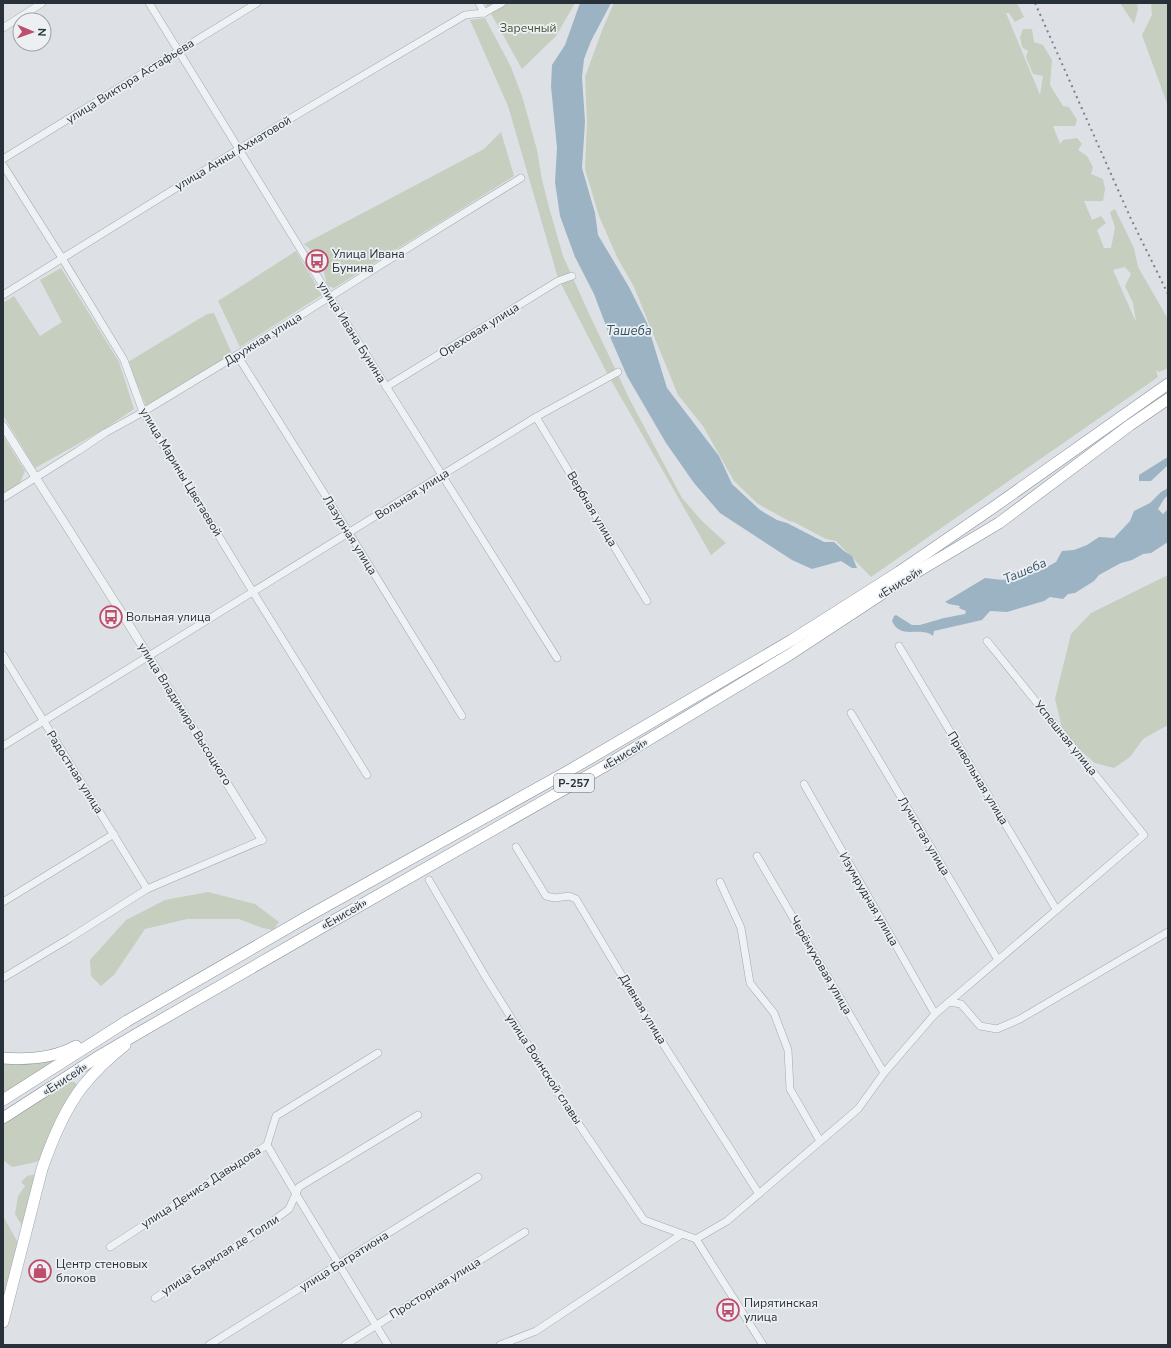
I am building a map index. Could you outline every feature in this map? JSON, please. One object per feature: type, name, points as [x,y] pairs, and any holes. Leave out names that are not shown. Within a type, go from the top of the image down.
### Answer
[{"type":"main road","name":"«Енисей»","points":[[3,1100],[127,1021],[310,915],[564,774],[792,640],[912,563],[1168,384]]},
{"type":"main road","name":"«Енисей»","points":[[3,1118],[96,1058],[360,905],[605,766],[789,655],[900,582],[999,522],[1130,425],[1168,399]]},
{"type":"main road","points":[[3,1058],[20,1059],[47,1057],[67,1051],[127,1021]]},
{"type":"main road","points":[[3,1322],[42,1169],[66,1113],[88,1080],[110,1057],[142,1031]]},
{"type":"street","points":[[3,28],[42,3]]},
{"type":"street","name":"улица Ивана Бунина","points":[[149,3],[386,387],[557,658]]},
{"type":"street","name":"улица Виктора Астафьева","points":[[3,159],[257,3]]},
{"type":"street","points":[[479,3],[484,13],[502,3]]},
{"type":"street","name":"улица Анны Ахматовой","points":[[3,295],[239,149],[465,15],[484,13]]},
{"type":"street","name":"улица Марины Цветаевой","points":[[3,165],[124,360],[143,412],[252,592],[367,775]]},
{"type":"street","name":"Дружная улица","points":[[3,498],[105,433],[143,412],[237,355],[521,178]]},
{"type":"street","name":"Ореховая улица","points":[[386,387],[558,281],[572,276]]},
{"type":"street","name":"Лазурная улица","points":[[237,355],[462,716]]},
{"type":"street","name":"Вольная улица","points":[[3,746],[536,417],[618,372]]},
{"type":"street","name":"Вербная улица","points":[[536,417],[647,601]]},
{"type":"street","name":"улица Владимира Высоцкого","points":[[3,426],[149,657],[262,840]]},
{"type":"street","name":"Успешная улица","points":[[988,641],[1144,835],[1056,909]]},
{"type":"street","name":"Привольная улица","points":[[899,646],[1056,909]]},
{"type":"street","name":"Радостная улица","points":[[3,655],[147,889]]},
{"type":"street","name":"Лучистая улица","points":[[851,712],[998,960]]},
{"type":"street","name":"Изумрудная улица","points":[[804,784],[935,1014]]},
{"type":"street","points":[[3,902],[114,834]]},
{"type":"street","points":[[3,978],[147,889],[262,840]]},
{"type":"street","name":"Дивная улица","points":[[516,847],[546,896],[555,898],[569,896],[576,899],[655,1031],[759,1194]]},
{"type":"street","name":"Черёмуховая улица","points":[[757,856],[884,1073]]},
{"type":"street","name":"улица Воинской славы","points":[[429,880],[485,976],[563,1101],[644,1220],[696,1239]]},
{"type":"street","points":[[720,882],[741,928],[750,983],[774,1013],[788,1050],[790,1089],[820,1141]]},
{"type":"street","points":[[763,1345],[696,1239],[727,1220],[858,1109],[884,1073],[935,1014],[1056,909]]},
{"type":"street","points":[[949,1002],[962,1004],[980,1026],[997,1029],[1020,1019],[1168,932]]},
{"type":"street","name":"улица Дениса Давыдова","points":[[110,1247],[267,1144],[276,1116],[378,1052]]},
{"type":"street","name":"улица Барклая де Толли","points":[[155,1298],[257,1232],[289,1209],[299,1187],[418,1115]]},
{"type":"street","points":[[267,1144],[388,1345]]},
{"type":"street","name":"улица Багратиона","points":[[210,1345],[478,1177]]},
{"type":"street","name":"Просторная улица","points":[[345,1345],[525,1232]]},
{"type":"street","points":[[500,1345],[536,1331],[682,1234]]},
{"type":"green space","name":"Заречный","points":[[485,3],[575,3],[556,36],[522,69]]},
{"type":"green space","points":[[614,3],[1017,3],[1024,17],[1015,22],[1009,13],[1006,13],[1040,95],[1043,76],[1033,74],[1026,57],[1028,51],[1022,47],[1020,37],[1023,29],[1032,29],[1034,42],[1043,45],[1052,60],[1050,85],[1063,106],[1069,107],[1077,120],[1075,126],[1053,126],[1060,144],[1063,140],[1077,138],[1082,144],[1078,150],[1087,156],[1093,167],[1091,174],[1103,179],[1105,189],[1103,201],[1084,201],[1092,220],[1101,216],[1106,223],[1097,230],[1104,248],[1111,248],[1115,228],[1110,212],[1115,209],[1134,248],[1138,267],[1168,319],[1168,368],[1159,372],[1156,370],[1158,377],[871,577],[836,541],[826,539],[758,504],[734,481],[703,426],[678,395],[634,287],[617,257],[599,216],[585,169],[587,122],[585,77]],"holes":[[[1125,267],[1131,274],[1125,286],[1133,303],[1136,322],[1113,270]]]},
{"type":"green space","points":[[1120,3],[1137,3],[1138,9],[1134,24]]},
{"type":"green space","points":[[1151,3],[1168,3],[1168,106],[1142,35],[1152,15]]},
{"type":"green space","points":[[485,18],[511,67],[523,99],[537,150],[542,180],[563,256],[630,400],[682,498],[702,521],[726,543],[711,555],[607,373],[558,278],[508,106],[470,20]]},
{"type":"green space","points":[[501,132],[514,176],[334,288],[327,286],[321,262],[304,244],[484,149]]},
{"type":"green space","points":[[296,251],[322,295],[240,347],[218,301]]},
{"type":"green space","points":[[61,268],[119,362],[134,409],[103,430],[35,468],[3,415],[3,303],[14,296],[40,336],[62,322],[40,280]]},
{"type":"green space","points":[[214,313],[232,354],[146,406],[128,362],[207,314]]},
{"type":"green space","points":[[3,436],[25,471],[19,485],[3,494]]},
{"type":"green space","points":[[1168,575],[1168,725],[1143,739],[1130,757],[1114,768],[1095,763],[1064,736],[1055,699],[1071,634],[1091,613]]},
{"type":"green space","points":[[208,892],[255,904],[279,922],[273,930],[239,919],[187,919],[145,929],[114,975],[101,986],[91,976],[90,960],[126,920],[165,900]]},
{"type":"green space","points":[[60,1060],[3,1096],[3,1061],[20,1062]]},
{"type":"green space","points":[[71,1081],[76,1083],[77,1087],[42,1159],[36,1162],[12,1167],[3,1160],[3,1123],[37,1100]]},
{"type":"green space","points":[[37,1174],[24,1229],[15,1214],[18,1196],[25,1186],[21,1182],[27,1176]]},
{"type":"green space","points":[[3,1216],[17,1241],[18,1248],[3,1307]]},
{"type":"water","name":"Ташеба","points":[[580,3],[611,3],[591,41],[584,59],[582,77],[585,122],[582,168],[595,213],[598,235],[629,287],[647,323],[667,388],[719,456],[732,484],[760,510],[777,520],[787,523],[824,542],[834,542],[852,556],[857,568],[852,568],[841,561],[812,569],[792,560],[720,513],[694,483],[666,443],[627,376],[594,294],[575,257],[560,216],[555,182],[557,148],[551,86],[552,65],[565,45]]},
{"type":"water","points":[[1168,458],[1168,465],[1151,481],[1139,481],[1139,475]]},
{"type":"water","name":"Ташеба","points":[[1168,488],[1168,495],[1158,509],[1163,514],[1168,509],[1168,542],[1151,553],[1143,554],[1108,570],[1099,575],[1094,581],[1075,593],[1068,594],[1063,599],[1050,597],[1044,601],[1007,612],[990,611],[982,620],[934,631],[933,636],[928,633],[906,632],[900,630],[892,621],[896,615],[912,625],[920,625],[965,614],[966,611],[959,608],[960,606],[945,602],[985,578],[1003,580],[1038,572],[1056,562],[1062,551],[1074,550],[1087,545],[1099,537],[1114,538],[1130,521],[1134,511],[1150,503],[1161,492]]},
{"type":"railway","points":[[1035,3],[1131,219],[1168,294]]},
{"type":"place","name":"Улица Ивана Бунина","points":[[317,261]]},
{"type":"place","name":"Вольная улица","points":[[111,617]]},
{"type":"place","name":"Центр стеновых блоков","points":[[40,1271]]},
{"type":"place","name":"Пирятинская улица","points":[[728,1310]]}]
